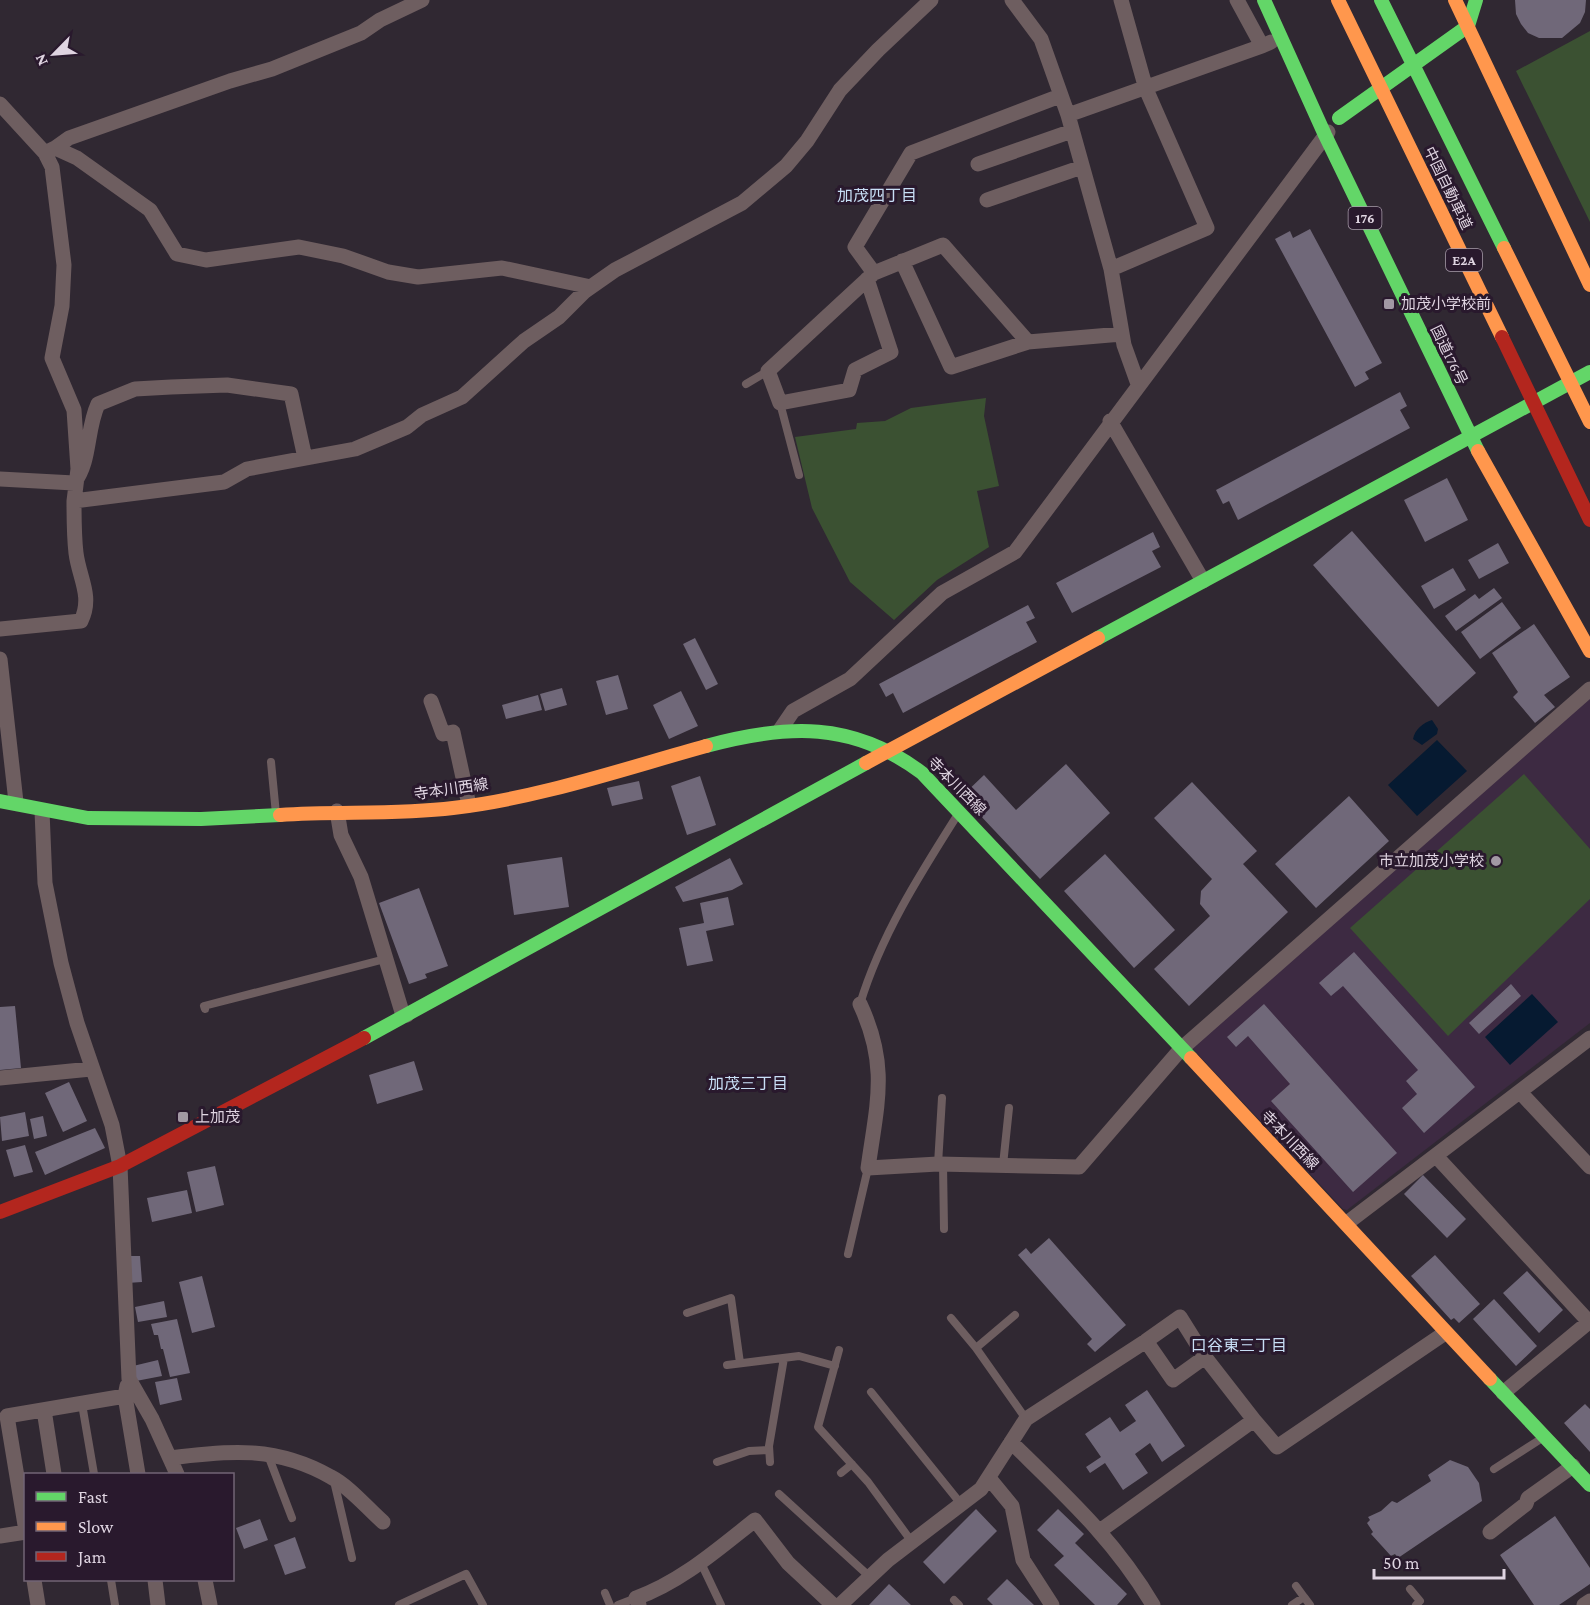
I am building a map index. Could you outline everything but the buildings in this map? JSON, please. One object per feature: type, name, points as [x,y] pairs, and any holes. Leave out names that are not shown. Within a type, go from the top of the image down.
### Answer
[{"type":"main road","name":"国道176号","points":[[1264,0],[1325,135],[1469,435],[1590,651]]},
{"type":"main road","name":"中国自動車道","points":[[1338,0],[1590,519]]},
{"type":"main road","name":"中国自動車道","points":[[1381,0],[1590,422]]},
{"type":"main road","points":[[1455,0],[1590,285]]},
{"type":"main road","points":[[1340,118],[1468,26],[1476,0]]},
{"type":"main road","points":[[0,1212],[120,1166],[407,1015],[1489,424],[1590,372]]},
{"type":"main road","name":"寺本川西線","points":[[0,801],[16,802],[42,811],[88,818],[201,819],[337,812],[411,812],[531,794],[712,744],[780,730],[800,729],[844,734],[888,751],[922,773],[1347,1223],[1445,1333],[1590,1485]]},
{"type":"street","points":[[50,151],[69,138],[231,81],[272,69],[361,33],[380,20],[423,0]]},
{"type":"street","points":[[74,501],[224,482],[247,469],[355,449],[407,427],[422,415],[462,397],[524,341],[559,317],[591,287],[615,270],[742,204],[786,166],[840,90],[931,0]]},
{"type":"street","points":[[1012,0],[1041,39],[1068,115],[1111,269],[1122,334],[1138,384]]},
{"type":"street","points":[[1111,269],[1207,228],[1146,89],[1121,0]]},
{"type":"street","points":[[1237,0],[1262,46]]},
{"type":"street","points":[[1068,115],[1146,89],[1281,37]]},
{"type":"street","points":[[1028,342],[943,244],[871,276],[768,371],[780,403],[849,390],[855,370],[891,352],[871,276],[855,247],[911,153],[1060,96]]},
{"type":"street","points":[[0,104],[50,151],[77,158],[150,210],[177,254],[207,260],[299,247],[343,256],[388,272],[418,277],[502,268],[591,287]]},
{"type":"street","points":[[780,730],[793,711],[850,679],[942,592],[1015,552],[1110,421],[1340,118]]},
{"type":"street","points":[[978,164],[1072,131]]},
{"type":"street","points":[[0,629],[81,621],[87,609],[86,591],[76,555],[74,483],[78,469],[74,410],[52,358],[62,306],[64,265],[58,199],[50,151]]},
{"type":"street","points":[[987,200],[1082,167]]},
{"type":"street","points":[[902,261],[951,367],[1028,342],[1122,334]]},
{"type":"street","points":[[74,483],[83,471],[90,421],[98,404],[135,389],[227,386],[291,394],[305,458]]},
{"type":"street","points":[[1110,421],[1203,581]]},
{"type":"street","points":[[0,479],[74,483]]},
{"type":"street","points":[[0,659],[16,802]]},
{"type":"street","points":[[860,1004],[876,1044],[881,1078],[868,1168],[941,1164],[1079,1167],[1181,1049],[1590,689]]},
{"type":"street","points":[[431,701],[443,734],[453,732],[469,805]]},
{"type":"street","points":[[42,811],[45,883],[62,963],[91,1069],[112,1125],[120,1166],[129,1379],[125,1396],[138,1473]]},
{"type":"street","points":[[337,812],[341,836],[361,877],[402,1012],[407,1015]]},
{"type":"street","points":[[1347,1223],[1590,1038]]},
{"type":"street","points":[[0,1078],[91,1069]]},
{"type":"street","points":[[1520,1092],[1590,1167]]},
{"type":"street","points":[[1436,1156],[1590,1322],[1503,1393]]},
{"type":"street","points":[[840,1605],[912,1542],[981,1489],[1026,1419],[1180,1317],[1205,1357],[1277,1448],[1445,1333]]},
{"type":"street","points":[[1146,1341],[1173,1380],[1205,1357]]},
{"type":"street","points":[[129,1379],[152,1419],[177,1473]]},
{"type":"street","points":[[24,1520],[7,1416],[125,1396]]},
{"type":"street","points":[[44,1410],[54,1473]]},
{"type":"street","points":[[1101,1530],[1254,1420]]},
{"type":"street","points":[[1011,1442],[1101,1530],[1134,1572],[1153,1605]]},
{"type":"street","points":[[170,1458],[224,1450],[285,1456],[333,1477],[383,1522]]},
{"type":"street","points":[[1490,1532],[1526,1504],[1528,1498],[1573,1466]]},
{"type":"street","points":[[988,1478],[1012,1506],[1023,1560],[1052,1605]]},
{"type":"street","points":[[638,1601],[701,1563],[755,1520],[788,1563],[833,1605]]},
{"type":"street","points":[[0,1536],[24,1532]]},
{"type":"street","points":[[34,1581],[38,1605]]},
{"type":"street","points":[[154,1581],[158,1605]]},
{"type":"street","points":[[205,1581],[210,1605]]},
{"type":"street","points":[[1584,1605],[1590,1601]]},
{"type":"lane","points":[[746,384],[768,371]]},
{"type":"lane","points":[[780,403],[799,475]]},
{"type":"lane","points":[[271,762],[276,816]]},
{"type":"lane","points":[[860,1004],[867,980],[908,894],[959,812]]},
{"type":"lane","points":[[204,1006],[385,959]]},
{"type":"lane","points":[[258,982],[261,991]]},
{"type":"lane","points":[[942,1098],[941,1164],[944,1229]]},
{"type":"lane","points":[[1003,1165],[1009,1108]]},
{"type":"lane","points":[[848,1254],[868,1168]]},
{"type":"lane","points":[[687,1313],[731,1298],[740,1363]]},
{"type":"lane","points":[[976,1348],[1015,1315]]},
{"type":"lane","points":[[951,1318],[976,1348],[1026,1419]]},
{"type":"lane","points":[[839,1350],[818,1427],[868,1482],[912,1542]]},
{"type":"lane","points":[[727,1365],[799,1356],[835,1366]]},
{"type":"lane","points":[[770,1462],[769,1450],[784,1358]]},
{"type":"lane","points":[[872,1392],[961,1504]]},
{"type":"lane","points":[[82,1404],[94,1473]]},
{"type":"lane","points":[[1494,1468],[1545,1437]]},
{"type":"lane","points":[[717,1462],[749,1452],[769,1450]]},
{"type":"lane","points":[[267,1454],[292,1518]]},
{"type":"lane","points":[[841,1473],[852,1464]]},
{"type":"lane","points":[[333,1477],[352,1558]]},
{"type":"lane","points":[[779,1494],[870,1577]]},
{"type":"lane","points":[[701,1563],[721,1605]]},
{"type":"lane","points":[[399,1605],[466,1574],[483,1605]]},
{"type":"lane","points":[[111,1581],[115,1605]]},
{"type":"lane","points":[[1296,1586],[1310,1605]]},
{"type":"lane","points":[[1410,1589],[1420,1601],[1416,1605]]},
{"type":"lane","points":[[605,1593],[610,1605]]},
{"type":"lane","points":[[1292,1605],[1304,1597]]},
{"type":"lane","points":[[618,1605],[638,1601]]},
{"type":"shaded area","name":"市立加茂小学校","points":[[1590,696],[1590,1023],[1347,1210],[1343,1209],[1192,1048]]},
{"type":"green space","points":[[1590,31],[1590,222],[1516,71]]},
{"type":"green space","points":[[986,398],[984,416],[999,486],[977,491],[989,547],[937,580],[894,620],[850,582],[812,508],[795,437],[856,429],[857,423],[885,421],[911,408]]},
{"type":"green space","points":[[1524,774],[1590,849],[1590,899],[1448,1036],[1350,928]]},
{"type":"water","points":[[1432,720],[1438,729],[1437,734],[1422,745],[1413,739],[1414,735],[1420,727]]},
{"type":"water","points":[[1437,740],[1467,771],[1417,816],[1388,785]]},
{"type":"water","points":[[1532,994],[1558,1022],[1510,1065],[1485,1037]]},
{"type":"traffic: fast","points":[[1264,0],[1325,135],[1478,451]]},
{"type":"traffic: fast","points":[[1381,0],[1504,248]]},
{"type":"traffic: fast","points":[[1339,118],[1468,26],[1476,0]]},
{"type":"traffic: fast","points":[[1098,638],[1590,372]]},
{"type":"traffic: fast","points":[[706,746],[764,734],[792,731],[819,732],[845,736],[871,744],[896,756],[922,773],[1191,1058]]},
{"type":"traffic: fast","points":[[364,1038],[866,763]]},
{"type":"traffic: fast","points":[[0,801],[88,818],[201,819],[280,815]]},
{"type":"traffic: fast","points":[[1490,1379],[1590,1485]]},
{"type":"traffic: slow","points":[[1338,0],[1502,337]]},
{"type":"traffic: slow","points":[[1455,0],[1590,285]]},
{"type":"traffic: slow","points":[[1504,248],[1590,422]]},
{"type":"traffic: slow","points":[[1478,451],[1590,651]]},
{"type":"traffic: slow","points":[[866,763],[1098,638]]},
{"type":"traffic: slow","points":[[280,815],[410,811],[485,803],[581,782],[706,746]]},
{"type":"traffic: slow","points":[[1191,1058],[1490,1379]]},
{"type":"traffic: jam","points":[[1502,337],[1590,520]]},
{"type":"traffic: jam","points":[[0,1212],[120,1166],[364,1038]]},
{"type":"place","name":"加茂小学校前","points":[[1389,304]]},
{"type":"place","name":"市立加茂小学校","points":[[1496,861]]},
{"type":"place","name":"上加茂","points":[[183,1117]]},
{"type":"district","name":"加茂四丁目","points":[[877,195]]},
{"type":"district","name":"加茂三丁目","points":[[748,1083]]},
{"type":"district","name":"口谷東三丁目","points":[[1239,1345]]}]
